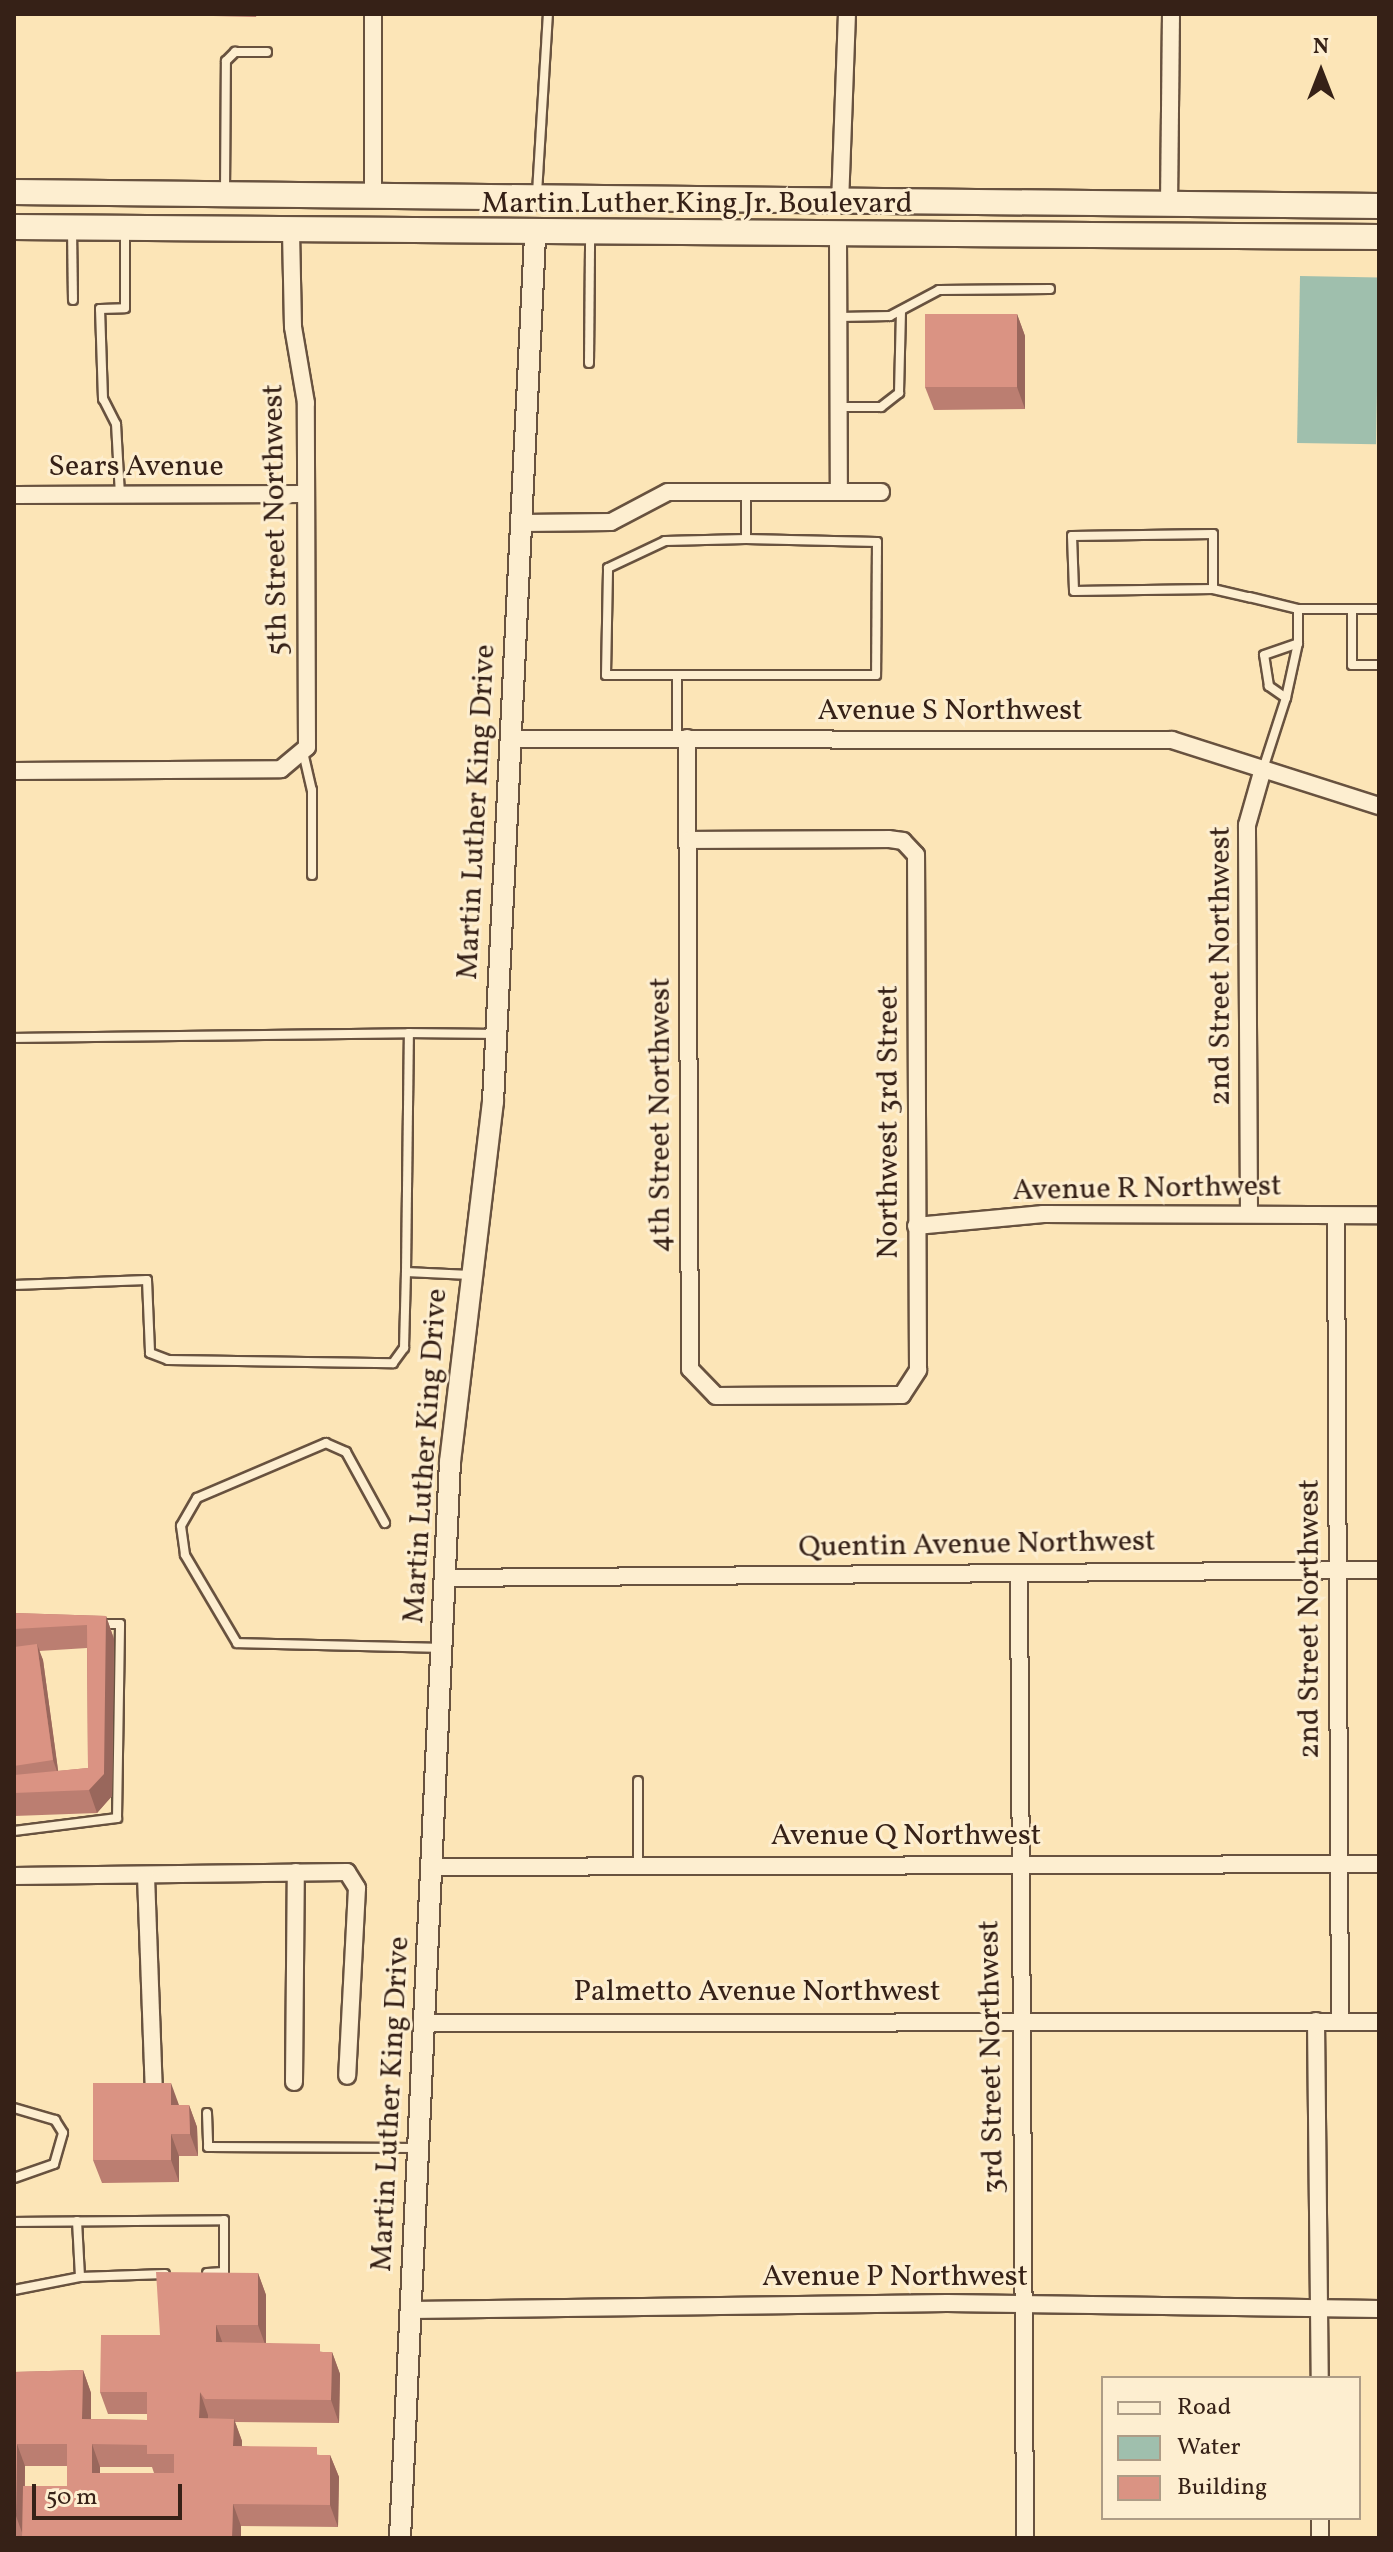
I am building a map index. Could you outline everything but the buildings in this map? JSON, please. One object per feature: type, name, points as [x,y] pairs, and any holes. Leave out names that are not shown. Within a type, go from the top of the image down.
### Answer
[{"type":"main road","name":"Martin Luther King Jr. Boulevard","points":[[14,192],[537,201],[1379,206]]},
{"type":"main road","points":[[751,237],[781,223],[821,222],[840,204]]},
{"type":"main road","name":"Martin Luther King Jr. Boulevard","points":[[14,227],[535,237],[1379,237]]},
{"type":"street","points":[[373,14],[373,199]]},
{"type":"street","points":[[840,204],[847,14]]},
{"type":"street","points":[[1169,205],[1171,14]]},
{"type":"street","name":"5th Street Northwest","points":[[291,230],[306,494],[300,756]]},
{"type":"street","name":"Martin Luther King Drive","points":[[400,2538],[455,1384],[496,1034],[535,237]]},
{"type":"street","points":[[838,238],[839,492]]},
{"type":"street","points":[[523,523],[611,522],[668,492],[881,492]]},
{"type":"street","name":"Sears Avenue","points":[[14,495],[306,494]]},
{"type":"street","name":"4th Street Northwest","points":[[682,738],[689,840],[690,1369],[700,1387],[716,1396],[909,1390]]},
{"type":"street","name":"Avenue S Northwest","points":[[509,739],[1172,740],[1379,806]]},
{"type":"street","points":[[14,771],[249,770],[300,756]]},
{"type":"street","name":"2nd Street Northwest","points":[[1249,1214],[1247,825],[1263,769]]},
{"type":"street","name":"Northwest 3rd Street","points":[[689,840],[888,839],[913,852],[918,1370],[909,1390]]},
{"type":"street","name":"Avenue R Northwest","points":[[916,1226],[1043,1214],[1379,1215]]},
{"type":"street","name":"2nd Street Northwest","points":[[1336,1216],[1340,2021]]},
{"type":"street","name":"Quentin Avenue Northwest","points":[[445,1578],[1019,1576],[1379,1570]]},
{"type":"street","name":"3rd Street Northwest","points":[[1019,1576],[1025,2538]]},
{"type":"street","name":"Avenue Q Northwest","points":[[432,1867],[638,1863],[1379,1864]]},
{"type":"street","points":[[294,2082],[296,1872]]},
{"type":"street","points":[[14,1876],[347,1872],[357,1888],[347,2076]]},
{"type":"street","points":[[146,1876],[154,2094]]},
{"type":"street","points":[[1316,2021],[1320,2376]]},
{"type":"street","name":"Palmetto Avenue Northwest","points":[[423,2023],[1379,2022]]},
{"type":"street","name":"Avenue P Northwest","points":[[411,2310],[1022,2304],[1379,2309]]},
{"type":"lane","points":[[537,201],[548,14]]},
{"type":"lane","points":[[225,195],[226,61],[235,52],[267,52]]},
{"type":"lane","points":[[120,495],[116,424],[103,399],[100,309],[125,308],[125,227]]},
{"type":"lane","points":[[72,228],[73,300]]},
{"type":"lane","points":[[589,363],[590,237]]},
{"type":"lane","points":[[838,317],[901,311],[939,290],[1050,289]]},
{"type":"lane","points":[[838,407],[881,407],[899,393],[901,311]]},
{"type":"lane","points":[[746,492],[746,539]]},
{"type":"lane","points":[[1213,589],[1213,534],[1072,536],[1074,591],[1213,589],[1298,609],[1379,609]]},
{"type":"lane","points":[[746,539],[877,542],[876,675],[606,675],[608,568],[665,541],[746,539]]},
{"type":"lane","points":[[1263,769],[1286,698],[1298,643],[1298,609]]},
{"type":"lane","points":[[1352,609],[1352,665],[1379,665]]},
{"type":"lane","points":[[1286,698],[1269,686],[1264,655],[1298,643]]},
{"type":"lane","points":[[677,675],[682,738]]},
{"type":"lane","points":[[300,756],[312,790],[312,875]]},
{"type":"lane","points":[[14,1285],[147,1280],[150,1353],[168,1360],[393,1363],[404,1348],[409,1033]]},
{"type":"lane","points":[[14,1038],[496,1034]]},
{"type":"lane","points":[[406,1272],[470,1275]]},
{"type":"lane","points":[[385,1523],[346,1452],[326,1443],[197,1498],[181,1526],[185,1555],[237,1643],[442,1648]]},
{"type":"lane","points":[[14,1831],[117,1818],[120,1624],[89,1624]]},
{"type":"lane","points":[[638,1781],[638,1863]]},
{"type":"lane","points":[[14,2108],[55,2120],[63,2133],[54,2164],[14,2178]]},
{"type":"lane","points":[[207,2113],[208,2147],[419,2148]]},
{"type":"lane","points":[[14,2222],[224,2220],[224,2272],[195,2273]]},
{"type":"lane","points":[[77,2221],[80,2277]]},
{"type":"lane","points":[[14,2290],[80,2277],[181,2274]]},
{"type":"water","points":[[1300,276],[1379,277],[1376,444],[1297,443]]}]
